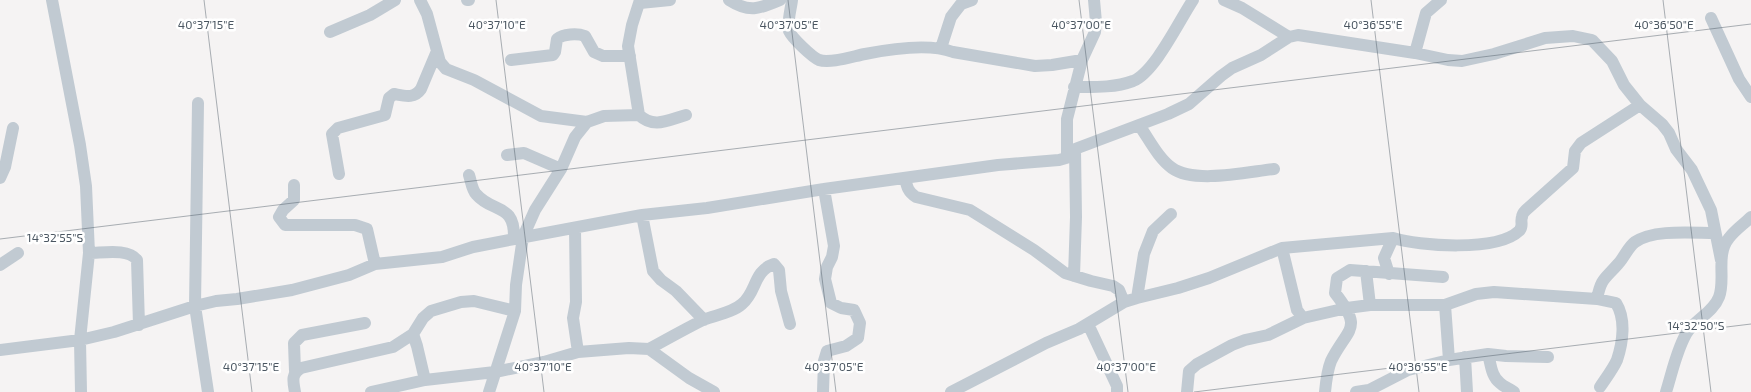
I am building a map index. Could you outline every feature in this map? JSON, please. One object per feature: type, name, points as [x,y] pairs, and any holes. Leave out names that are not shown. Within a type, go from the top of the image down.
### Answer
[{"type":"street","points":[[52,0],[86,186],[88,253],[80,340],[81,392]]},
{"type":"street","points":[[330,32],[370,15],[395,0]]},
{"type":"street","points":[[420,0],[427,14],[440,62],[446,69],[474,80],[541,116],[587,122],[604,116],[639,115]]},
{"type":"street","points":[[670,0],[640,1],[632,25],[628,46],[639,115],[646,122],[654,123],[686,115]]},
{"type":"street","points":[[729,0],[741,8],[756,9],[780,0]]},
{"type":"street","points":[[792,0],[789,29],[794,40],[819,60],[836,60],[874,52],[941,48],[953,52],[1035,66],[1082,60]]},
{"type":"street","points":[[941,48],[951,17],[961,4],[972,0]]},
{"type":"street","points":[[1074,276],[1076,217],[1070,154],[1067,153],[1067,118],[1082,60],[1095,32],[1094,0]]},
{"type":"street","points":[[1074,87],[1110,86],[1132,81],[1142,76],[1157,59],[1192,0]]},
{"type":"street","points":[[1224,0],[1242,8],[1289,37]]},
{"type":"street","points":[[1415,53],[1426,13],[1441,0]]},
{"type":"street","points":[[1710,18],[1739,79],[1751,97]]},
{"type":"street","points":[[511,60],[553,56],[557,39],[560,36],[580,34],[585,36],[594,52],[603,56],[630,56]]},
{"type":"street","points":[[0,350],[80,340],[139,325],[194,306],[292,290],[349,276],[375,264],[394,260],[442,257],[518,238],[642,215],[708,208],[824,189],[998,165],[1059,160],[1189,104],[1221,76],[1244,62],[1261,55],[1289,37],[1298,35],[1462,61],[1494,54],[1545,38],[1573,36],[1592,40],[1606,53],[1624,85],[1640,106],[1662,124],[1669,133],[1676,149],[1692,170],[1710,210],[1721,260],[1721,291],[1712,308],[1696,321],[1686,334],[1676,357],[1666,392]]},
{"type":"street","points":[[340,174],[332,134],[338,128],[385,116],[389,98],[394,94],[410,97],[417,94],[421,89],[437,51]]},
{"type":"street","points":[[198,103],[194,306],[208,392]]},
{"type":"street","points":[[951,392],[1046,343],[1088,324],[1124,302],[1209,278],[1282,248],[1393,238],[1405,242],[1467,246],[1494,243],[1511,236],[1520,230],[1522,217],[1526,210],[1573,168],[1575,151],[1582,143],[1640,106]]},
{"type":"street","points":[[518,238],[561,168],[575,137],[587,122]]},
{"type":"street","points":[[1139,125],[1156,150],[1171,167],[1186,175],[1202,177],[1274,169]]},
{"type":"street","points":[[0,178],[6,167],[6,158],[13,128]]},
{"type":"street","points":[[507,155],[524,153],[561,168]]},
{"type":"street","points":[[469,176],[474,193],[507,214],[514,224],[518,238],[515,311],[489,392]]},
{"type":"street","points":[[905,178],[907,188],[916,197],[970,210],[1034,250],[1065,273],[1112,286],[1119,290],[1124,302]]},
{"type":"street","points":[[294,186],[294,200],[283,210],[279,217],[285,225],[355,225],[367,229],[375,264]]},
{"type":"street","points":[[823,392],[824,361],[827,351],[846,346],[858,338],[860,323],[854,310],[841,308],[831,303],[825,279],[834,246],[824,189]]},
{"type":"street","points":[[1137,298],[1144,254],[1153,231],[1171,214]]},
{"type":"street","points":[[642,215],[654,271],[661,280],[676,291],[704,320]]},
{"type":"street","points":[[1721,260],[1728,239],[1751,217]]},
{"type":"street","points":[[575,228],[576,302],[574,318],[578,352]]},
{"type":"street","points":[[1597,299],[1600,282],[1624,257],[1634,243],[1648,236],[1678,233],[1715,233]]},
{"type":"street","points":[[1389,274],[1384,258],[1393,238]]},
{"type":"street","points":[[1282,248],[1297,310],[1304,318]]},
{"type":"street","points":[[0,265],[18,253]]},
{"type":"street","points":[[88,253],[126,253],[133,255],[137,260],[139,325]]},
{"type":"street","points":[[372,392],[425,380],[495,372],[544,362],[578,352],[629,348],[649,349],[704,320],[740,306],[748,299],[755,282],[765,267],[774,264],[779,270],[790,324]]},
{"type":"street","points":[[1325,392],[1328,371],[1332,360],[1350,333],[1352,321],[1347,308],[1335,293],[1337,278],[1350,270],[1443,277]]},
{"type":"street","points":[[1366,271],[1370,306]]},
{"type":"street","points":[[1187,392],[1189,371],[1196,364],[1232,345],[1268,335],[1304,318],[1347,308],[1445,305],[1476,294],[1494,292],[1597,299],[1616,303],[1622,311],[1624,327],[1617,360],[1600,387]]},
{"type":"street","points":[[295,371],[301,368],[394,347],[412,334],[423,318],[431,311],[462,302],[474,302],[515,311]]},
{"type":"street","points":[[1445,305],[1449,360]]},
{"type":"street","points":[[295,392],[292,378],[295,371],[294,343],[302,335],[365,323]]},
{"type":"street","points":[[1088,324],[1117,386],[1117,392]]},
{"type":"street","points":[[412,334],[417,346],[425,380]]},
{"type":"street","points":[[649,349],[689,378],[714,392]]},
{"type":"street","points":[[1356,392],[1369,390],[1408,370],[1464,357],[1488,354],[1548,357]]},
{"type":"street","points":[[1488,354],[1493,376],[1501,385],[1514,392]]},
{"type":"street","points":[[1464,357],[1467,392]]}]
